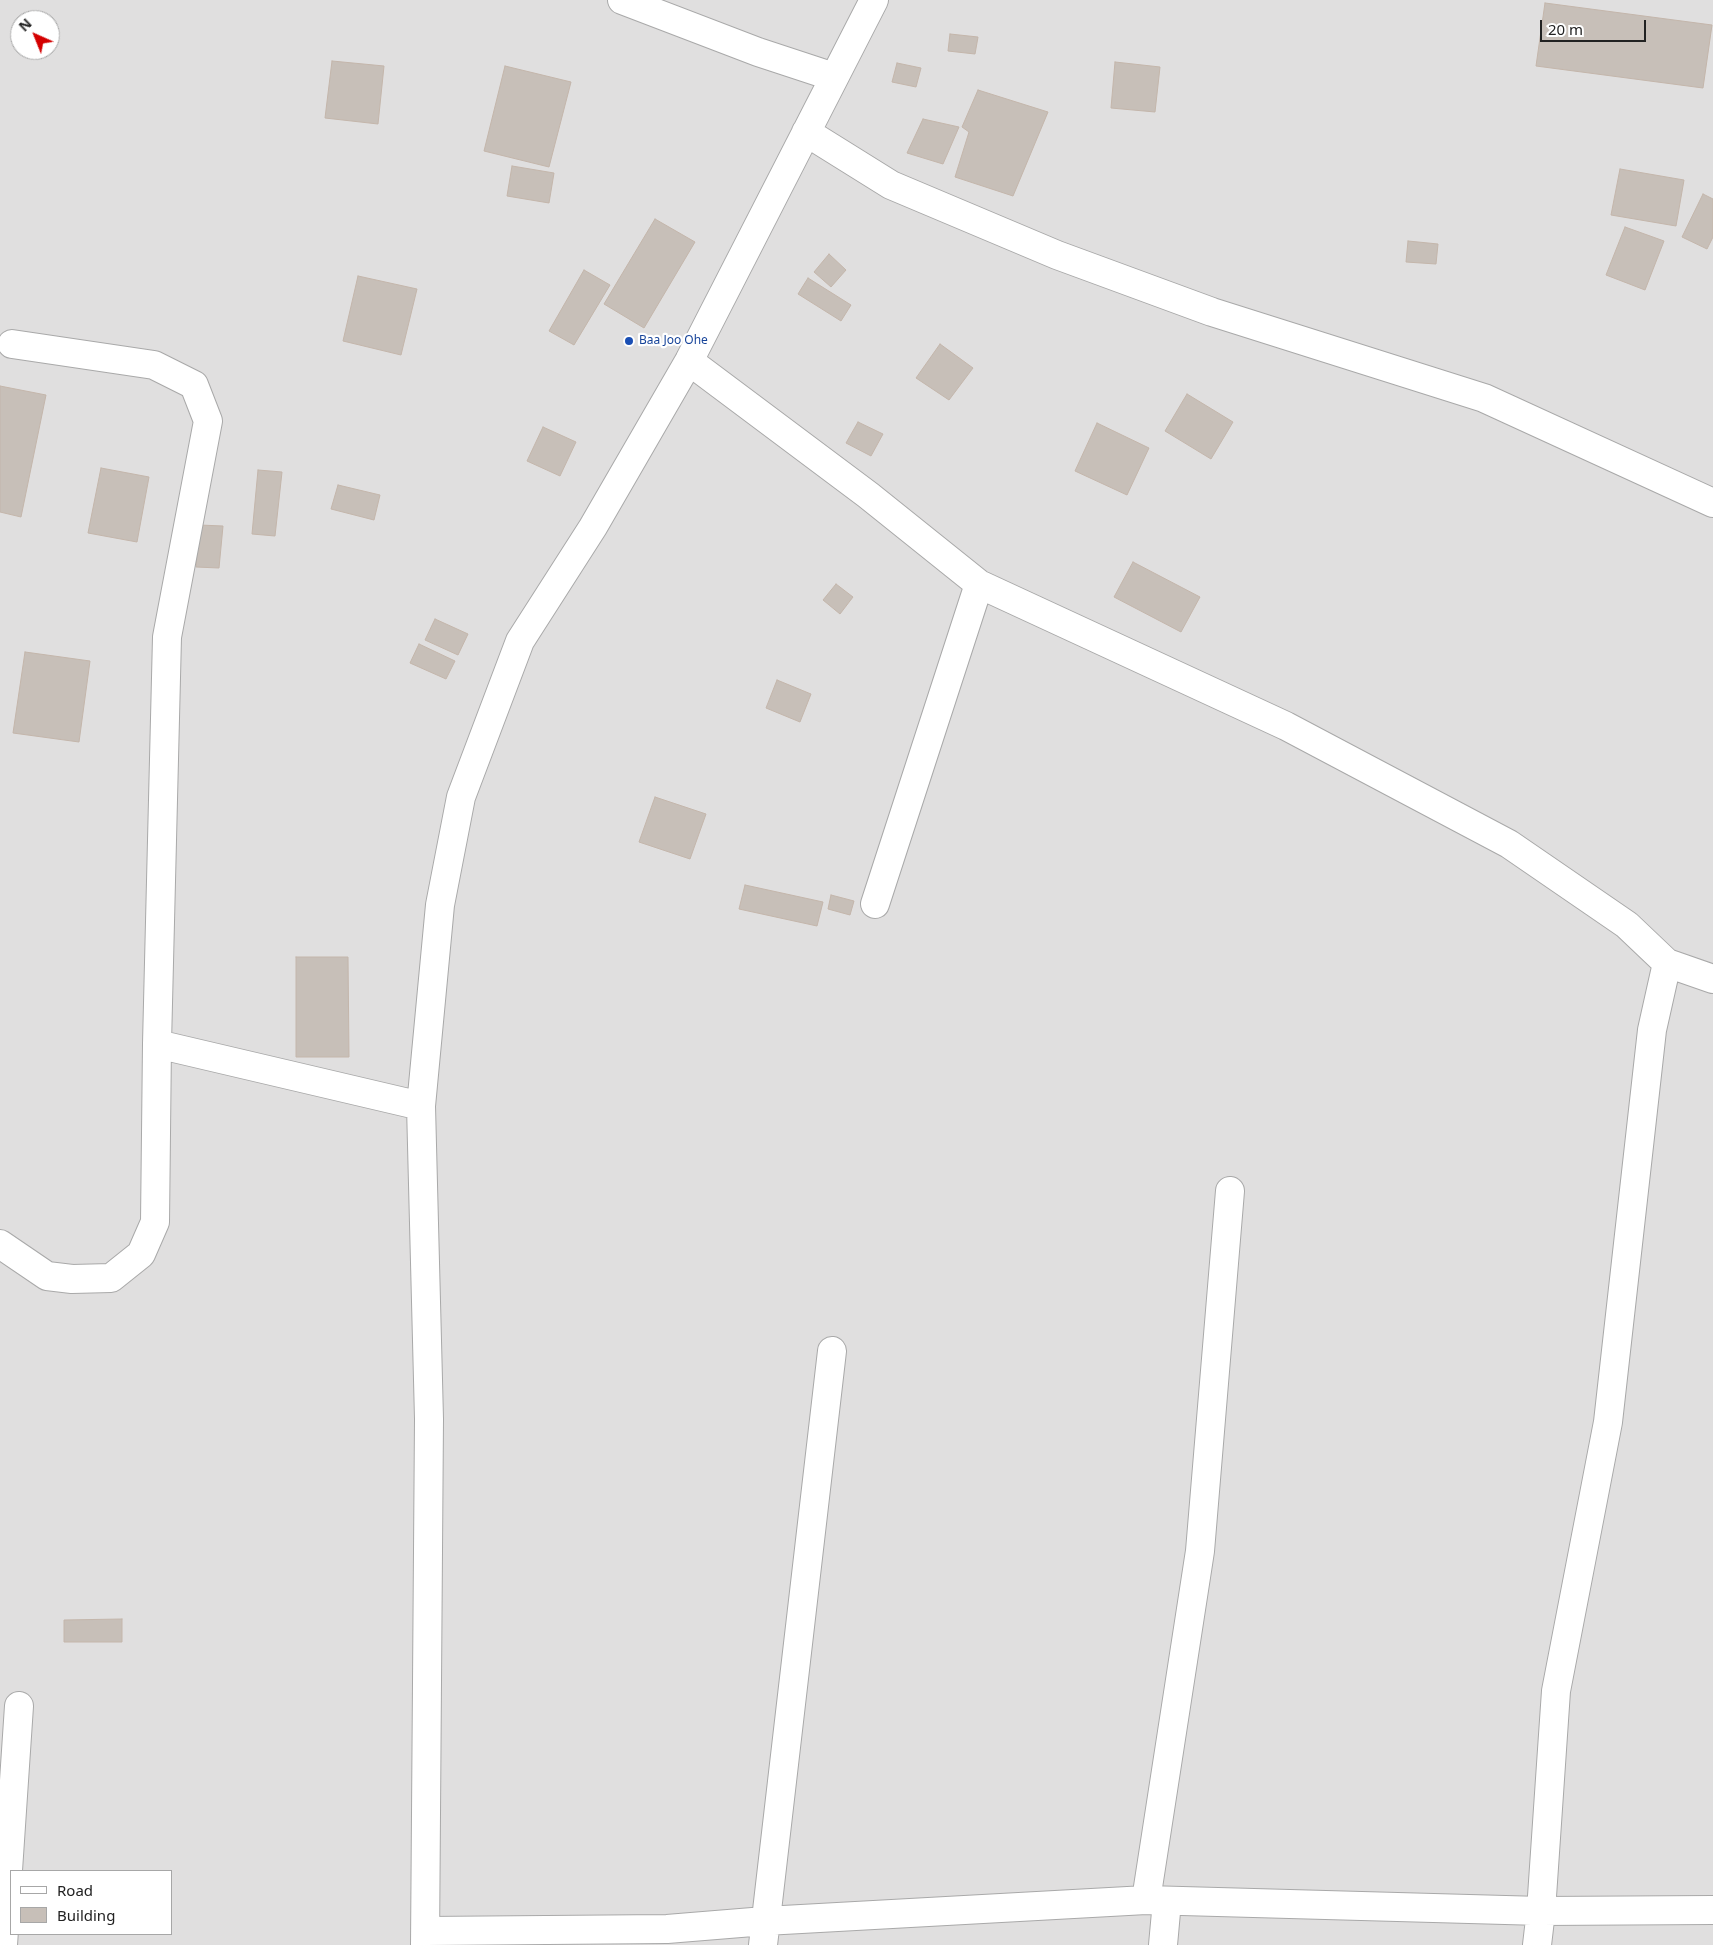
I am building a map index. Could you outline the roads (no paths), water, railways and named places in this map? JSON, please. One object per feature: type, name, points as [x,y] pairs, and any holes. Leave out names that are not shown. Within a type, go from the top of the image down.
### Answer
[{"type":"street","points":[[622,0],[758,52],[834,77]]},
{"type":"street","points":[[874,0],[689,360],[593,528],[520,641],[461,797],[440,905],[421,1106],[428,1419],[426,1938],[667,1928],[764,1933],[1157,1901],[1541,1911],[1713,1910]]},
{"type":"street","points":[[806,132],[891,185],[1057,255],[1212,312],[1484,398],[1713,503]]},
{"type":"street","points":[[0,1244],[47,1276],[72,1279],[112,1278],[141,1254],[155,1222],[157,1044],[167,637],[208,421],[194,385],[154,364],[12,344]]},
{"type":"street","points":[[689,360],[868,495],[979,584],[1286,726],[1509,844],[1627,925],[1667,963],[1713,979]]},
{"type":"street","points":[[875,904],[979,584]]},
{"type":"street","points":[[1537,1945],[1556,1691],[1608,1422],[1652,1030],[1667,963]]},
{"type":"street","points":[[157,1044],[421,1106]]},
{"type":"street","points":[[1163,1945],[1157,1901],[1200,1551],[1230,1191]]},
{"type":"street","points":[[764,1933],[832,1351]]},
{"type":"street","points":[[3,1945],[19,1706]]},
{"type":"place","name":"Baa Joo Ohe","points":[[629,341]]}]
